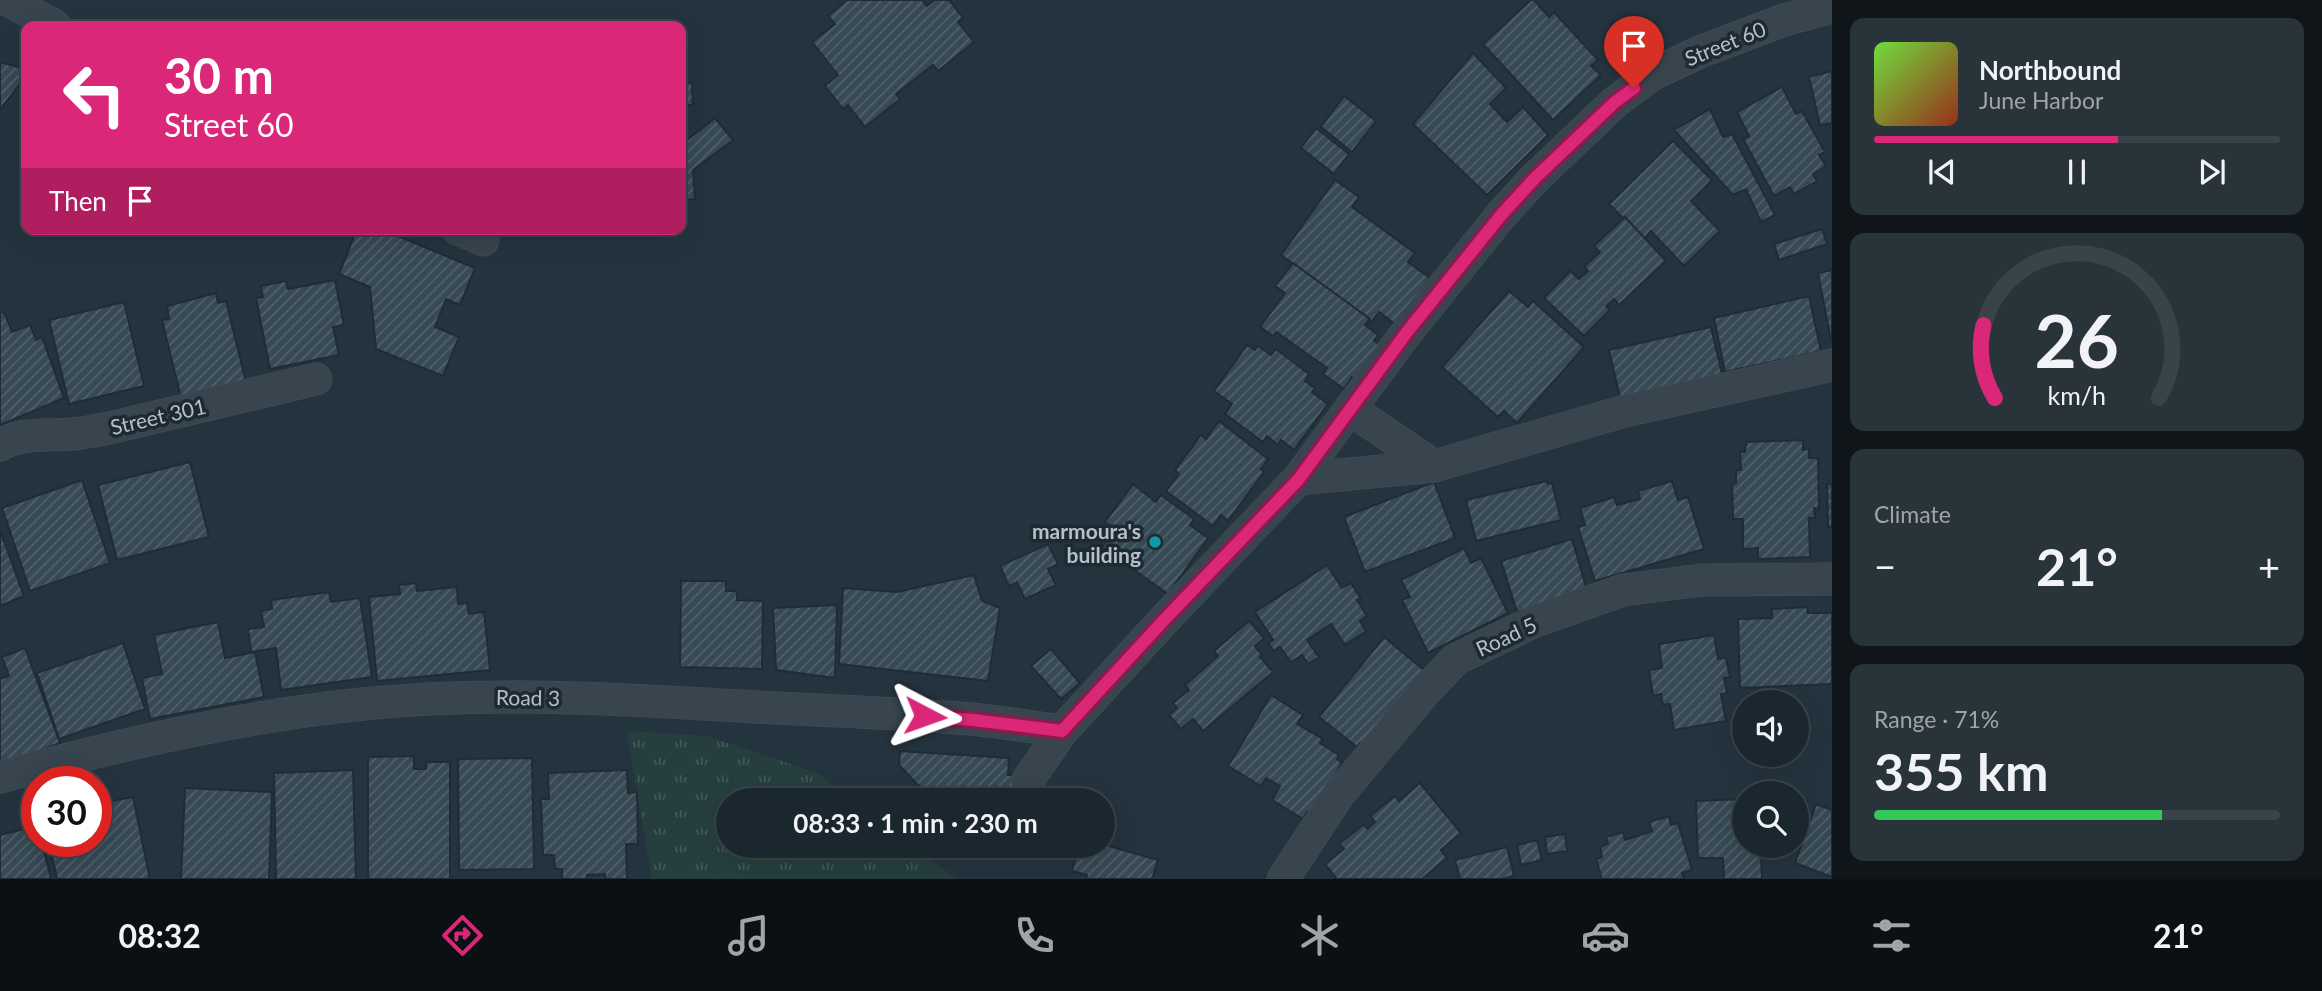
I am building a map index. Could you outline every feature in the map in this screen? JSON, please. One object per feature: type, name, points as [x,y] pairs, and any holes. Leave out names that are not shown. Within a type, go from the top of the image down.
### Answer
[{"type":"street","points":[[8,0],[46,21]]},
{"type":"street","name":"Street 60","points":[[1030,788],[1028,780],[1062,731],[1298,480],[1407,332],[1502,214],[1535,178],[1615,102],[1653,74],[1702,51],[1784,20],[1832,7]]},
{"type":"street","points":[[1298,480],[1434,466],[1625,411],[1832,365]]},
{"type":"street","name":"Street 301","points":[[0,445],[7,440],[39,435],[105,429],[316,379]]},
{"type":"street","points":[[1350,409],[1434,466]]},
{"type":"street","name":"Road 5","points":[[1283,879],[1339,794],[1428,688],[1456,659],[1533,622],[1623,590],[1702,580],[1832,579]]},
{"type":"street","name":"Road 3","points":[[0,777],[134,742],[274,715],[448,697],[536,696],[853,711],[973,720],[1062,731]]},
{"type":"green space","points":[[627,731],[707,736],[817,773],[836,788],[716,788],[716,858],[929,858],[956,879],[652,879]]},
{"type":"building","points":[[847,0],[922,0],[927,6],[934,0],[949,0],[963,18],[958,22],[974,42],[938,71],[933,65],[896,94],[900,99],[865,127],[848,105],[843,109],[825,86],[838,75],[812,42],[835,24],[828,16]]},
{"type":"building","points":[[1531,0],[1549,17],[1554,12],[1598,60],[1591,66],[1601,75],[1553,120],[1483,44]]},
{"type":"building","points":[[1473,53],[1506,88],[1490,104],[1507,122],[1523,107],[1548,135],[1487,195],[1413,124]]},
{"type":"building","points":[[0,62],[21,68],[21,83],[0,110]]},
{"type":"building","points":[[1832,71],[1832,123],[1820,125],[1809,77]]},
{"type":"building","points":[[686,83],[692,83],[693,105],[686,105]]},
{"type":"building","points":[[1782,87],[1796,114],[1802,111],[1825,152],[1819,155],[1826,166],[1813,174],[1817,181],[1794,194],[1790,187],[1774,196],[1743,139],[1749,136],[1737,112]]},
{"type":"building","points":[[1344,96],[1376,121],[1352,152],[1321,127]]},
{"type":"building","points":[[1710,109],[1723,137],[1732,134],[1775,215],[1761,222],[1746,189],[1733,195],[1674,130]]},
{"type":"building","points":[[715,118],[733,140],[693,170],[695,199],[686,200],[686,141]]},
{"type":"building","points":[[1316,128],[1349,154],[1334,174],[1301,148]]},
{"type":"building","points":[[1673,141],[1712,180],[1691,201],[1720,231],[1684,266],[1651,231],[1644,239],[1609,204]]},
{"type":"building","points":[[1335,180],[1359,197],[1352,207],[1415,253],[1408,262],[1430,278],[1396,325],[1379,312],[1371,322],[1281,255]]},
{"type":"building","points":[[1625,217],[1666,261],[1619,305],[1614,299],[1606,306],[1610,310],[1584,336],[1544,298],[1570,271],[1579,279],[1588,271],[1584,267],[1600,252],[1594,246]]},
{"type":"building","points":[[1822,229],[1827,244],[1779,260],[1774,244]]},
{"type":"building","points":[[355,235],[395,235],[475,268],[460,305],[446,299],[435,327],[459,337],[443,376],[376,349],[370,287],[339,274]]},
{"type":"building","points":[[1293,263],[1370,319],[1365,325],[1378,335],[1374,340],[1379,344],[1359,382],[1352,377],[1344,389],[1323,374],[1327,368],[1276,332],[1273,336],[1260,327],[1285,293],[1275,286]]},
{"type":"building","points":[[1832,270],[1832,340],[1831,341],[1818,273]]},
{"type":"building","points":[[335,280],[344,325],[333,327],[339,355],[270,369],[256,298],[263,297],[261,286],[286,281],[288,289]]},
{"type":"building","points":[[1509,291],[1528,307],[1533,301],[1584,347],[1517,423],[1504,411],[1498,417],[1442,367]]},
{"type":"building","points":[[216,293],[218,303],[226,301],[247,386],[182,402],[162,320],[169,319],[167,306]]},
{"type":"building","points":[[1809,296],[1821,351],[1725,372],[1714,318]]},
{"type":"building","points":[[124,302],[144,386],[69,404],[49,320]]},
{"type":"building","points":[[4,312],[12,332],[30,325],[36,340],[42,337],[64,398],[0,425],[0,313]]},
{"type":"building","points":[[1711,327],[1723,378],[1621,402],[1609,350]]},
{"type":"building","points":[[1247,345],[1255,350],[1258,346],[1271,355],[1276,349],[1309,374],[1305,381],[1315,388],[1312,392],[1328,404],[1294,450],[1281,440],[1278,445],[1267,436],[1263,442],[1225,414],[1232,404],[1214,391]]},
{"type":"building","points":[[1219,421],[1268,459],[1261,469],[1264,472],[1228,521],[1221,515],[1213,526],[1166,491],[1179,474],[1175,470],[1201,435],[1206,439]]},
{"type":"building","points":[[1803,440],[1803,450],[1809,449],[1809,458],[1818,458],[1819,510],[1814,508],[1815,518],[1809,518],[1810,557],[1758,559],[1758,548],[1743,549],[1743,519],[1733,519],[1732,485],[1736,483],[1736,470],[1741,470],[1740,452],[1745,452],[1746,442]]},
{"type":"building","points":[[190,462],[209,537],[117,560],[98,485]]},
{"type":"building","points":[[82,480],[110,563],[30,591],[2,508]]},
{"type":"building","points":[[1547,481],[1548,484],[1552,483],[1561,520],[1476,541],[1466,500]]},
{"type":"building","points":[[1672,481],[1678,500],[1688,497],[1704,549],[1595,581],[1578,527],[1585,525],[1580,508],[1614,497],[1617,505],[1640,499],[1638,491]]},
{"type":"building","points":[[1434,482],[1455,538],[1365,572],[1344,517]]},
{"type":"building","name":"marmoura's building","points":[[1133,484],[1156,502],[1161,495],[1194,519],[1190,525],[1208,538],[1168,594],[1102,547],[1115,530],[1105,522]]},
{"type":"building","points":[[1827,484],[1832,484],[1832,527],[1828,527]]},
{"type":"building","points":[[0,530],[24,596],[0,606]]},
{"type":"building","points":[[1572,539],[1587,590],[1517,612],[1501,561]]},
{"type":"building","points":[[1048,544],[1058,564],[1048,569],[1056,585],[1025,599],[1017,582],[1009,586],[1000,566]]},
{"type":"building","points":[[1464,548],[1471,563],[1481,558],[1508,613],[1428,653],[1402,600],[1410,597],[1401,580]]},
{"type":"building","points":[[1327,565],[1342,588],[1351,583],[1361,599],[1357,600],[1367,616],[1360,621],[1366,631],[1345,645],[1331,624],[1307,640],[1319,657],[1308,664],[1302,655],[1291,662],[1280,647],[1274,651],[1268,643],[1273,640],[1255,612]]},
{"type":"building","points":[[974,575],[982,601],[1000,608],[988,681],[839,664],[843,588],[897,592]]},
{"type":"building","points":[[681,581],[726,581],[726,591],[737,591],[737,600],[763,601],[762,669],[680,667]]},
{"type":"building","points":[[416,583],[417,591],[457,587],[458,604],[467,603],[469,614],[484,612],[490,670],[377,681],[369,597],[400,594],[399,585]]},
{"type":"building","points":[[329,592],[331,602],[360,598],[372,677],[281,690],[276,648],[251,652],[248,629],[264,627],[261,611],[272,609],[271,600]]},
{"type":"building","points":[[837,605],[835,678],[776,670],[773,608]]},
{"type":"building","points":[[1807,607],[1808,613],[1832,613],[1832,684],[1740,688],[1738,619],[1772,618],[1772,609]]},
{"type":"building","points":[[1249,621],[1264,638],[1255,646],[1262,655],[1260,657],[1273,672],[1203,731],[1193,719],[1181,729],[1169,715],[1177,708],[1173,703],[1189,690],[1185,685],[1218,656],[1214,651]]},
{"type":"building","points":[[218,622],[225,658],[255,652],[264,697],[150,719],[142,678],[162,674],[154,635]]},
{"type":"building","points":[[1714,635],[1718,659],[1726,658],[1730,677],[1724,678],[1727,693],[1721,694],[1726,721],[1674,730],[1670,704],[1663,705],[1661,694],[1653,696],[1649,670],[1662,668],[1659,644]]},
{"type":"building","points":[[1384,637],[1425,671],[1367,748],[1360,743],[1357,747],[1319,717]]},
{"type":"building","points":[[123,643],[145,709],[59,739],[37,673]]},
{"type":"building","points":[[25,648],[60,743],[0,765],[0,679],[9,676],[2,657]]},
{"type":"building","points":[[1051,649],[1080,683],[1061,699],[1031,666]]},
{"type":"building","points":[[1271,695],[1303,715],[1297,724],[1323,739],[1320,743],[1339,755],[1337,759],[1342,763],[1312,814],[1307,812],[1303,819],[1272,800],[1280,786],[1266,778],[1261,786],[1228,766]]},
{"type":"building","points":[[900,751],[1009,758],[1008,775],[1016,775],[1015,788],[921,788],[899,765]]},
{"type":"building","points":[[414,756],[414,769],[426,769],[426,762],[450,762],[450,879],[368,879],[368,757]]},
{"type":"building","points":[[532,758],[534,869],[459,870],[458,759]]},
{"type":"building","points":[[353,770],[356,879],[276,879],[274,773]]},
{"type":"building","points":[[627,770],[628,793],[637,792],[638,844],[626,844],[627,879],[605,879],[605,874],[587,875],[587,879],[562,879],[562,869],[555,869],[554,855],[543,855],[541,799],[549,799],[548,773]]},
{"type":"building","points":[[1420,783],[1461,833],[1441,850],[1447,858],[1422,879],[1334,879],[1336,878],[1325,864],[1344,849],[1339,844],[1364,824],[1367,829],[1375,822],[1370,816],[1395,796],[1399,801]]},
{"type":"building","points":[[185,788],[272,792],[269,879],[181,879]]},
{"type":"building","points":[[133,797],[150,879],[57,879],[52,857],[112,857],[112,801]]},
{"type":"building","points":[[1732,800],[1732,858],[1761,858],[1762,879],[1724,879],[1723,858],[1698,858],[1696,801]]},
{"type":"building","points":[[1816,804],[1832,810],[1832,877],[1795,863],[1797,858],[1809,858],[1809,824]]},
{"type":"building","points":[[1669,816],[1671,825],[1678,823],[1692,870],[1682,873],[1684,879],[1602,879],[1596,859],[1602,857],[1600,847],[1608,844],[1606,837],[1623,832],[1625,840],[1652,831],[1649,822]]},
{"type":"building","points":[[21,830],[21,857],[46,857],[51,879],[0,879],[0,835]]},
{"type":"building","points":[[1565,834],[1567,851],[1547,854],[1545,837]]},
{"type":"building","points":[[1537,840],[1542,860],[1521,865],[1517,845]]},
{"type":"building","points":[[1507,847],[1514,876],[1502,879],[1460,879],[1455,860]]},
{"type":"building","points":[[1115,848],[1158,860],[1152,879],[1086,879],[1087,875],[1072,871],[1076,858],[1115,858]]},
{"type":"place","name":"marmoura's building","points":[[1155,542]]},
{"type":"route","points":[[925,716],[1062,731],[1298,480],[1407,332],[1502,214],[1535,178],[1615,102],[1634,88]]}]
